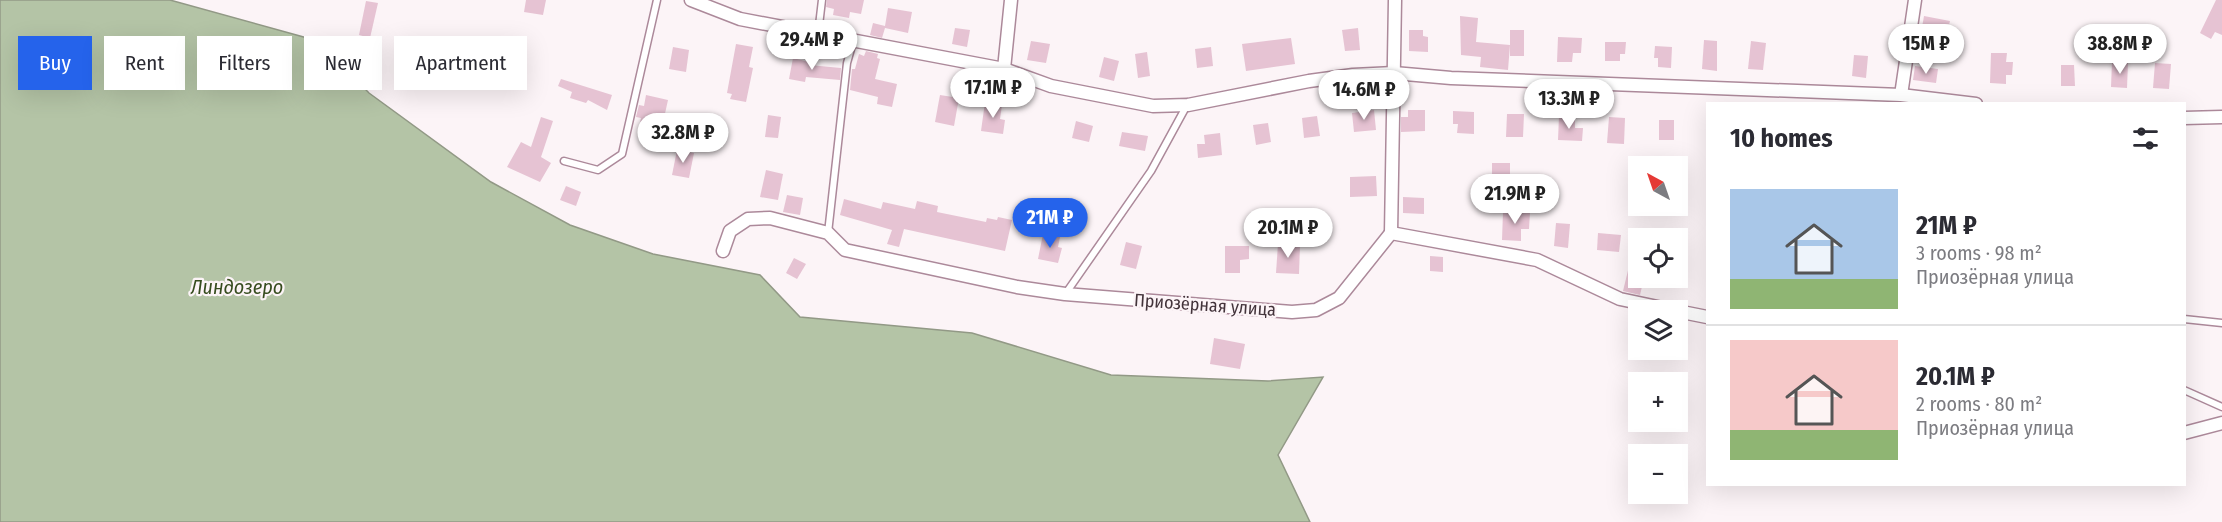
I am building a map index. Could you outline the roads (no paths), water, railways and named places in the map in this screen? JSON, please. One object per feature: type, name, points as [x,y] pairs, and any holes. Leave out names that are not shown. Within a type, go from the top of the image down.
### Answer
[{"type":"street","points":[[691,0],[740,19],[1004,69],[1051,86],[1152,106],[1188,105],[1309,81],[1394,73],[1451,78],[1901,95],[1959,102]]},
{"type":"street","points":[[1004,69],[1011,0]]},
{"type":"street","points":[[1395,0],[1391,233],[1537,260],[1628,301]]},
{"type":"street","points":[[1901,95],[1915,0]]},
{"type":"street","points":[[2186,118],[2222,117]]},
{"type":"street","name":"Приозёрная улица","points":[[723,251],[730,231],[748,219],[770,218],[828,233],[846,250],[873,258],[1017,287],[1065,294],[1292,312],[1316,309],[1339,298],[1391,233]]},
{"type":"street","points":[[1688,313],[1706,317]]},
{"type":"street","points":[[2186,432],[2222,423]]},
{"type":"lane","points":[[564,161],[598,170],[622,154],[657,0]]},
{"type":"lane","points":[[818,35],[822,0]]},
{"type":"lane","points":[[828,233],[847,63],[853,42]]},
{"type":"lane","points":[[1065,294],[1151,171],[1188,105]]},
{"type":"lane","points":[[2186,319],[2222,323]]},
{"type":"lane","points":[[2186,391],[2222,407]]},
{"type":"water","name":"Линдозеро","points":[[0,0],[170,0],[304,37],[304,90],[366,90],[491,182],[570,225],[653,254],[760,275],[800,317],[972,333],[1111,375],[1268,381],[1323,377],[1278,455],[1310,522],[0,522]]}]
